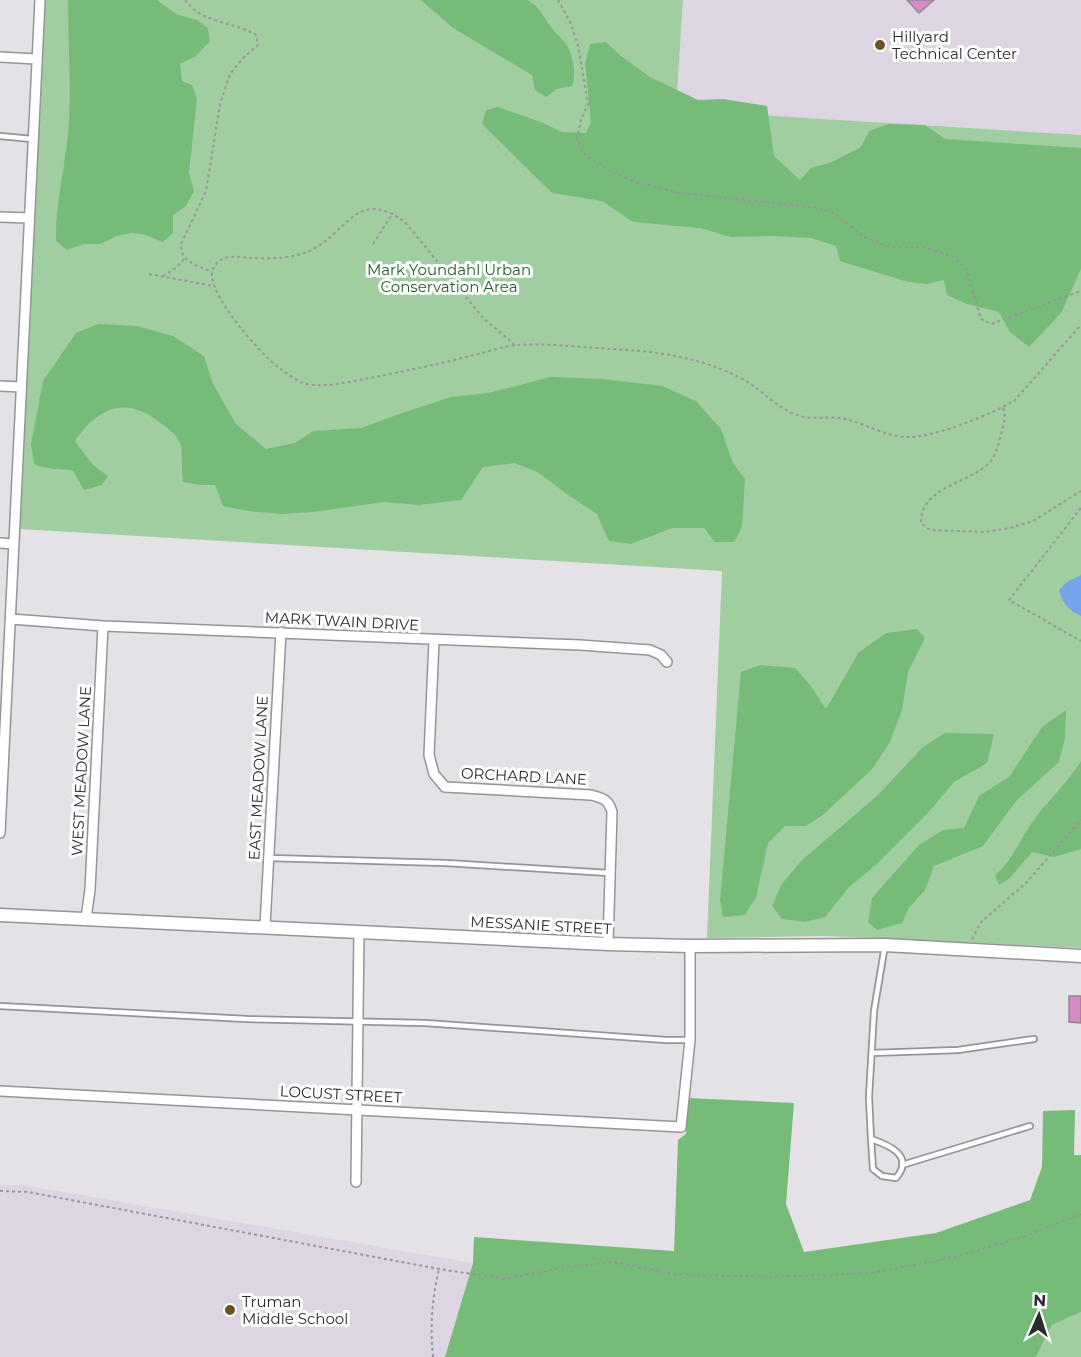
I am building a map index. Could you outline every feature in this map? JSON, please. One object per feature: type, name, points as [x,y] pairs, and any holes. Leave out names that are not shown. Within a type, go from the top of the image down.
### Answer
[{"type":"street","points":[[0,833],[4,687],[11,619],[40,0]]},
{"type":"street","points":[[0,57],[36,58]]},
{"type":"street","points":[[0,217],[29,218]]},
{"type":"street","points":[[0,386],[21,387]]},
{"type":"street","points":[[0,543],[13,544]]},
{"type":"street","name":"MARK TWAIN DRIVE","points":[[11,619],[103,626],[580,645],[650,650],[661,655],[667,662]]},
{"type":"street","name":"WEST MEADOW LANE","points":[[86,918],[90,890],[103,626]]},
{"type":"street","name":"EAST MEADOW LANE","points":[[265,926],[281,632]]},
{"type":"street","name":"ORCHARD LANE","points":[[434,640],[429,755],[434,774],[445,787],[591,795],[610,802],[612,812],[608,944]]},
{"type":"street","name":"MESSANIE STREET","points":[[0,915],[608,944],[885,945],[1081,956]]},
{"type":"street","points":[[356,1182],[359,931]]},
{"type":"street","points":[[690,946],[690,1040]]},
{"type":"street","name":"LOCUST STREET","points":[[0,1090],[681,1127],[690,1040]]},
{"type":"lane","points":[[0,136],[32,139]]},
{"type":"lane","points":[[269,858],[446,863],[609,873]]},
{"type":"lane","points":[[871,1138],[891,1145],[897,1150],[902,1165],[901,1173],[896,1179],[882,1176],[873,1169],[871,1138],[869,1097],[874,1011],[885,945]]},
{"type":"lane","points":[[0,1006],[247,1019],[425,1023],[690,1040]]},
{"type":"lane","points":[[872,1053],[958,1050],[1034,1039]]},
{"type":"lane","points":[[902,1165],[1030,1126]]},
{"type":"path","points":[[186,0],[193,10],[217,22],[245,28],[256,35],[258,45],[230,74],[220,104],[206,191],[181,244],[181,253],[184,258],[212,272]]},
{"type":"path","points":[[558,0],[574,34],[588,104],[581,120],[577,139],[583,153],[608,170],[635,182],[678,193],[820,208],[835,214],[864,237],[890,247],[924,247],[954,257],[966,269],[981,319],[991,324],[1081,291]]},
{"type":"path","points":[[514,345],[483,318],[406,223],[393,213],[373,208],[350,218],[325,241],[307,252],[279,257],[228,257],[218,261],[212,272],[214,286],[227,311],[278,367],[302,382],[319,385],[340,384],[422,368],[514,345],[614,349],[678,357],[729,372],[750,384],[780,407],[796,415],[810,419],[836,417],[903,437],[922,436],[1003,408],[1015,400],[1081,325]]},
{"type":"path","points":[[373,244],[393,213]]},
{"type":"path","points":[[163,276],[176,268],[184,258]]},
{"type":"path","points":[[149,274],[214,286]]},
{"type":"path","points":[[1003,408],[1004,422],[996,454],[987,465],[926,501],[920,513],[921,523],[930,530],[985,532],[1010,528],[1033,521],[1081,491]]},
{"type":"path","points":[[1081,508],[1009,600],[1081,641]]},
{"type":"path","points":[[972,940],[981,922],[1026,883],[1081,820]]},
{"type":"path","points":[[0,1191],[28,1192],[439,1269],[506,1279],[566,1267],[612,1262],[674,1274],[695,1275],[771,1277],[872,1273],[951,1258],[1023,1237],[1081,1214]]},
{"type":"path","points":[[433,1357],[432,1298],[439,1269]]},
{"type":"shaded area","name":"Hillyard Technical Center","points":[[683,0],[1081,0],[1081,135],[676,110]]},
{"type":"shaded area","name":"Truman Middle School","points":[[0,1185],[24,1185],[473,1263],[445,1357],[0,1357]]},
{"type":"green space","name":"Mark Youndahl Urban Conservation Area","points":[[45,0],[683,0],[676,110],[1081,135],[1081,948],[822,936],[707,938],[722,571],[20,529]]},
{"type":"green space","points":[[68,0],[157,0],[176,14],[197,20],[208,28],[210,41],[196,56],[180,64],[182,81],[192,85],[197,99],[189,173],[194,191],[186,206],[173,215],[173,233],[163,242],[143,234],[131,233],[116,236],[101,244],[84,244],[67,250],[56,241],[57,211],[69,121]]},
{"type":"green space","points":[[421,0],[528,0],[538,8],[566,44],[574,70],[572,86],[557,89],[546,97],[535,90],[532,75],[453,28]]},
{"type":"green space","points":[[606,42],[650,77],[698,100],[723,99],[767,106],[774,156],[800,180],[811,168],[832,162],[861,147],[869,131],[889,124],[925,125],[945,139],[1081,148],[1081,269],[1061,313],[1029,347],[1010,332],[999,312],[967,304],[947,295],[944,280],[927,284],[908,282],[840,261],[836,246],[811,238],[731,237],[700,228],[633,222],[602,201],[552,193],[482,124],[486,110],[498,107],[562,132],[586,133],[591,122],[585,64],[590,44]]},
{"type":"green space","points":[[98,324],[137,326],[173,336],[204,356],[213,384],[236,424],[266,449],[295,443],[313,431],[361,428],[451,397],[488,393],[551,377],[602,379],[662,386],[696,401],[721,429],[733,463],[745,479],[742,527],[734,542],[715,542],[704,528],[672,528],[631,544],[609,541],[597,514],[539,473],[515,463],[483,467],[461,500],[419,505],[384,502],[281,514],[248,511],[223,506],[215,485],[183,482],[181,445],[174,435],[147,414],[124,407],[103,413],[93,420],[75,441],[93,465],[108,476],[102,485],[84,490],[73,471],[34,464],[31,444],[43,381],[76,333]]},
{"type":"green space","points":[[917,629],[925,638],[908,672],[902,710],[890,742],[873,768],[824,814],[806,826],[785,826],[768,843],[756,897],[745,915],[723,917],[720,900],[741,672],[760,665],[795,668],[826,709],[859,652],[886,633]]},
{"type":"green space","points":[[1066,710],[1065,738],[1059,762],[1016,801],[983,846],[934,866],[925,890],[909,908],[902,923],[877,930],[868,922],[872,898],[919,845],[943,830],[964,828],[979,796],[1009,777],[1042,727]]},
{"type":"green space","points":[[945,733],[994,734],[987,763],[954,782],[928,813],[877,864],[849,887],[825,917],[805,922],[782,919],[772,906],[781,885],[801,861],[878,795],[923,747]]},
{"type":"green space","points":[[1081,761],[1081,849],[1054,857],[1032,852],[1010,878],[999,885],[995,875],[1006,864],[1037,816]]},
{"type":"green space","points":[[688,1098],[794,1103],[786,1204],[804,1252],[936,1233],[1030,1200],[1042,1167],[1043,1111],[1075,1110],[1074,1155],[1081,1155],[1081,1312],[1052,1325],[1036,1357],[445,1357],[473,1263],[474,1237],[674,1251],[678,1140],[686,1134]]},
{"type":"green space","points":[[1081,1312],[1081,1357],[1036,1357],[1052,1325]]},
{"type":"water","points":[[1081,575],[1081,616],[1067,606],[1059,590],[1067,582]]},
{"type":"building","points":[[907,0],[934,0],[919,13]]},
{"type":"building","points":[[1069,996],[1081,996],[1081,1023],[1069,1022]]},
{"type":"place","name":"Hillyard Technical Center","points":[[880,45]]},
{"type":"place","name":"Truman Middle School","points":[[230,1310]]}]
